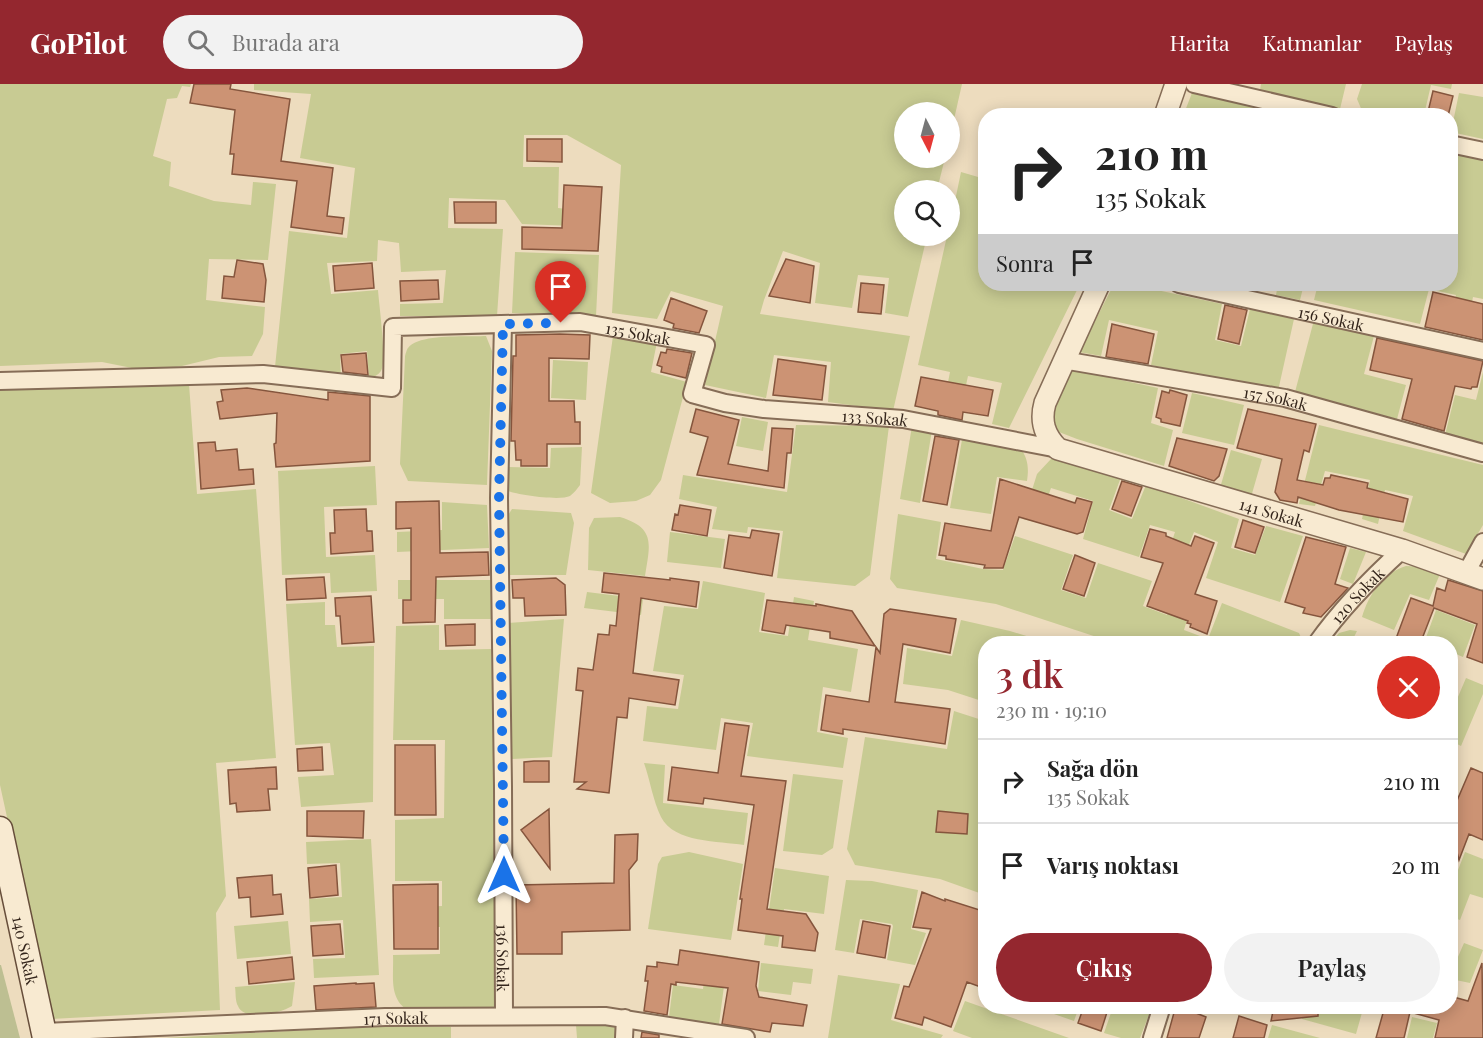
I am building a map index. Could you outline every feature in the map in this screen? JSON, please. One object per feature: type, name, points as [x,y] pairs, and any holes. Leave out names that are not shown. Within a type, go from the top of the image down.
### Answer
[{"type":"main road","name":"140 Sokak","points":[[0,828],[45,1035]]},
{"type":"street","points":[[1168,108],[1176,84]]},
{"type":"street","points":[[1194,84],[1298,108]]},
{"type":"street","points":[[1458,146],[1483,151]]},
{"type":"street","points":[[1058,448],[1047,436],[1042,417],[1045,403],[1096,291]]},
{"type":"street","name":"156 Sokak","points":[[1211,291],[1483,351]]},
{"type":"street","name":"135 Sokak","points":[[0,381],[263,374],[392,388],[393,327],[580,322],[706,345],[692,394]]},
{"type":"street","name":"136 Sokak","points":[[503,324],[499,498],[504,1016]]},
{"type":"street","name":"157 Sokak","points":[[1063,360],[1285,398],[1483,453]]},
{"type":"street","name":"133 Sokak","points":[[692,394],[725,403],[764,409],[903,419],[1058,448]]},
{"type":"street","name":"141 Sokak","points":[[1058,448],[1402,550],[1474,576]]},
{"type":"street","points":[[1474,576],[1483,542]]},
{"type":"street","name":"120 Sokak","points":[[1322,636],[1367,584],[1402,550]]},
{"type":"street","points":[[1152,1038],[1160,1014]]},
{"type":"street","name":"171 Sokak","points":[[45,1035],[319,1019],[605,1016],[746,1038]]},
{"type":"street","points":[[624,1038],[626,1018]]},
{"type":"green space","points":[[0,84],[191,84],[190,87],[182,86],[177,98],[167,99],[153,156],[171,162],[169,186],[214,201],[251,205],[253,182],[276,184],[268,260],[209,259],[206,300],[265,307],[263,334],[252,356],[219,357],[147,371],[102,362],[0,366]]},
{"type":"green space","points":[[254,84],[962,84],[958,102],[894,102],[894,168],[942,168],[940,180],[894,180],[894,246],[925,246],[908,317],[885,313],[889,278],[858,275],[852,308],[815,303],[820,263],[783,251],[760,314],[910,336],[893,411],[828,402],[831,362],[774,355],[766,398],[705,385],[723,306],[671,291],[657,319],[612,313],[621,165],[567,135],[524,135],[523,167],[559,167],[558,208],[601,213],[600,227],[522,224],[505,200],[449,198],[448,228],[503,229],[497,316],[400,316],[400,304],[443,303],[446,270],[401,272],[399,243],[378,240],[377,261],[327,263],[331,294],[378,290],[383,344],[381,371],[369,378],[367,351],[340,354],[341,378],[275,367],[289,231],[347,238],[355,168],[300,158],[311,94],[254,90]]},
{"type":"green space","points":[[1261,84],[1346,84],[1340,108],[1260,90]]},
{"type":"green space","points":[[1362,84],[1452,84],[1451,89],[1431,85],[1426,108],[1361,108],[1357,99]]},
{"type":"green space","points":[[1192,93],[1265,108],[1186,108]]},
{"type":"green space","points":[[1459,93],[1483,97],[1483,139],[1458,134],[1458,108],[1456,108]]},
{"type":"green space","points":[[1458,152],[1483,158],[1483,299],[1473,297],[1465,336],[1447,332],[1456,295],[1438,291],[1458,291]]},
{"type":"green space","points":[[961,172],[978,177],[978,291],[1077,291],[1009,428],[992,424],[1002,383],[968,376],[959,417],[942,413],[950,372],[918,365],[945,246],[960,246]]},
{"type":"green space","points":[[515,252],[599,255],[596,316],[512,313]]},
{"type":"green space","points":[[1110,291],[1162,291],[1222,304],[1215,340],[1241,346],[1250,309],[1294,319],[1278,391],[1151,365],[1158,331],[1109,320],[1101,356],[1079,352]]},
{"type":"green space","points":[[1277,291],[1302,291],[1300,300],[1276,295]]},
{"type":"green space","points":[[1316,291],[1428,291],[1420,324],[1314,300]]},
{"type":"green space","points":[[1314,320],[1374,336],[1364,374],[1406,385],[1397,419],[1295,392]]},
{"type":"green space","points":[[486,336],[492,351],[487,485],[408,481],[400,464],[405,357],[408,349],[414,343],[433,338]]},
{"type":"green space","points":[[613,336],[657,342],[651,372],[687,382],[661,480],[650,495],[636,501],[610,503],[591,493]]},
{"type":"green space","points":[[553,360],[588,362],[586,400],[551,398]]},
{"type":"green space","points":[[1069,369],[1158,388],[1151,423],[1173,430],[1164,466],[1059,432],[1049,413]]},
{"type":"green space","points":[[1483,372],[1483,444],[1445,435],[1455,395],[1476,400]]},
{"type":"green space","points":[[189,384],[197,494],[256,489],[276,758],[216,763],[226,896],[216,913],[220,1010],[51,1019],[0,785],[0,390]]},
{"type":"green space","points":[[1192,393],[1244,405],[1234,445],[1182,433]]},
{"type":"green space","points":[[742,417],[768,422],[763,451],[736,446]]},
{"type":"green space","points":[[796,425],[889,426],[870,575],[855,586],[777,578],[783,531],[748,527],[747,533],[712,529],[717,507],[679,499],[683,475],[787,492]]},
{"type":"green space","points":[[1319,425],[1483,465],[1483,525],[1466,554],[1403,531],[1413,496],[1385,490],[1378,524],[1362,519],[1370,480],[1325,471],[1315,506],[1299,504]]},
{"type":"green space","points":[[912,426],[932,430],[920,503],[900,499]]},
{"type":"green space","points":[[963,434],[1020,447],[1026,459],[1027,481],[997,477],[991,514],[950,508]]},
{"type":"green space","points":[[582,447],[580,485],[570,496],[549,498],[508,491],[504,467],[550,468],[551,448]]},
{"type":"green space","points":[[1231,450],[1262,459],[1251,497],[1220,488]]},
{"type":"green space","points":[[1057,458],[1121,477],[1109,510],[1132,519],[1146,485],[1239,519],[1231,548],[1255,555],[1266,526],[1303,536],[1280,602],[1206,578],[1218,542],[1194,532],[1179,570],[1164,565],[1175,532],[1150,525],[1139,557],[1083,539],[1093,501],[1051,488],[1039,523],[1023,519],[1037,474],[1051,459]]},
{"type":"green space","points":[[375,466],[377,505],[324,507],[326,557],[375,555],[377,591],[331,593],[330,573],[282,575],[278,471]]},
{"type":"green space","points":[[442,502],[487,505],[489,548],[397,552],[397,532],[442,530]]},
{"type":"green space","points":[[512,509],[571,513],[574,523],[566,575],[509,575],[505,520]]},
{"type":"green space","points":[[898,514],[941,522],[936,559],[983,569],[1003,570],[1015,536],[1073,555],[1061,590],[1086,598],[1098,563],[1152,581],[1143,606],[1167,615],[1179,587],[1195,592],[1184,630],[1200,636],[1094,636],[996,604],[897,588],[890,579]]},
{"type":"green space","points":[[620,517],[640,526],[648,539],[645,576],[588,570],[589,528],[594,518]]},
{"type":"green space","points":[[670,532],[725,539],[721,568],[667,562]]},
{"type":"green space","points":[[1350,548],[1366,552],[1353,584],[1340,579]]},
{"type":"green space","points":[[1406,566],[1426,567],[1440,574],[1429,600],[1410,594],[1394,630],[1362,617],[1373,593],[1384,579]]},
{"type":"green space","points":[[398,580],[491,580],[492,619],[444,619],[444,599],[398,599]]},
{"type":"green space","points":[[703,581],[765,593],[759,632],[788,636],[794,597],[814,601],[808,640],[858,649],[851,692],[823,687],[817,732],[848,738],[843,768],[747,756],[753,723],[721,718],[716,750],[643,741],[647,706],[678,709],[684,675],[653,671],[664,606],[698,609]]},
{"type":"green space","points":[[587,592],[643,599],[641,615],[584,608]]},
{"type":"green space","points":[[325,602],[325,625],[335,625],[337,647],[374,646],[373,802],[301,807],[298,777],[334,775],[330,743],[295,745],[286,604]]},
{"type":"green space","points":[[1222,603],[1299,633],[1300,636],[1209,636]]},
{"type":"green space","points":[[1436,610],[1475,625],[1463,657],[1458,655],[1458,636],[1427,636]]},
{"type":"green space","points":[[564,619],[552,757],[512,759],[508,623]]},
{"type":"green space","points":[[961,620],[1026,636],[978,636],[978,700],[948,690],[903,684],[907,648],[952,656]]},
{"type":"green space","points":[[439,625],[439,650],[491,649],[496,782],[494,1008],[409,1011],[402,1006],[395,994],[393,955],[440,954],[440,927],[394,927],[394,908],[442,906],[442,881],[395,881],[395,820],[444,818],[445,740],[393,740],[396,626]]},
{"type":"green space","points":[[1357,631],[1354,636],[1337,636],[1339,633]]},
{"type":"green space","points":[[1466,678],[1483,685],[1483,694],[1461,746],[1458,744],[1458,697]]},
{"type":"green space","points":[[954,711],[978,719],[978,893],[940,879],[855,865],[847,849],[865,737],[947,749]]},
{"type":"green space","points":[[644,763],[665,765],[663,803],[748,813],[744,845],[698,839],[676,832],[667,826],[658,811]]},
{"type":"green space","points":[[793,774],[843,780],[833,848],[822,855],[783,851]]},
{"type":"green space","points":[[371,839],[379,975],[314,978],[313,959],[345,958],[343,920],[310,922],[309,899],[342,897],[340,863],[307,864],[306,842]]},
{"type":"green space","points":[[689,852],[743,864],[731,940],[648,929],[658,864],[662,857]]},
{"type":"green space","points":[[1465,852],[1483,859],[1483,898],[1470,894],[1460,920],[1458,919],[1458,870]]},
{"type":"green space","points":[[775,868],[829,876],[824,914],[784,909],[778,947],[764,945]]},
{"type":"green space","points":[[846,880],[872,881],[918,890],[911,929],[926,933],[915,965],[887,960],[892,924],[860,919],[854,953],[835,950]]},
{"type":"green space","points":[[288,921],[291,954],[237,959],[234,926]]},
{"type":"green space","points":[[1464,943],[1483,950],[1470,983],[1458,980],[1458,957]]},
{"type":"green space","points":[[708,954],[728,956],[719,1024],[669,1017],[673,985],[703,989]]},
{"type":"green space","points":[[761,963],[813,969],[811,984],[793,982],[791,995],[758,991]]},
{"type":"green space","points":[[1,965],[20,1038],[0,1038]]},
{"type":"green space","points":[[838,975],[900,984],[891,1020],[943,1035],[941,1038],[828,1038]]},
{"type":"green space","points":[[295,982],[292,1006],[287,1009],[255,1015],[242,1011],[237,1004],[235,987]]},
{"type":"green space","points":[[965,1001],[978,1006],[978,1014],[1002,1014],[1069,1038],[972,1038],[953,1031]]},
{"type":"green space","points":[[1054,1014],[1076,1014],[1074,1021]]},
{"type":"green space","points":[[1111,1014],[1149,1014],[1140,1038],[1121,1038],[1104,1033]]},
{"type":"green space","points":[[1304,1014],[1362,1014],[1356,1034],[1302,1019]]},
{"type":"green space","points":[[1412,1017],[1437,1023],[1433,1038],[1407,1038]]},
{"type":"green space","points":[[604,1022],[617,1029],[617,1038],[577,1038],[576,1025]]},
{"type":"green space","points":[[1272,1025],[1320,1038],[1268,1038]]},
{"type":"green space","points":[[375,1026],[451,1027],[451,1038],[166,1038]]},
{"type":"building","points":[[194,84],[231,84],[230,89],[290,99],[281,161],[333,168],[327,216],[344,218],[342,234],[291,227],[297,181],[232,174],[234,154],[230,154],[235,110],[190,103]]},
{"type":"building","points":[[1433,91],[1453,96],[1450,108],[1429,108]]},
{"type":"building","points":[[527,139],[562,139],[562,162],[527,161]]},
{"type":"building","points":[[564,185],[602,187],[598,251],[522,249],[522,227],[562,228]]},
{"type":"building","points":[[454,202],[496,202],[496,223],[455,223]]},
{"type":"building","points":[[786,259],[814,266],[810,303],[769,296]]},
{"type":"building","points":[[237,260],[263,264],[266,280],[264,302],[222,298],[224,276],[234,277]]},
{"type":"building","points":[[372,263],[374,288],[335,291],[333,266]]},
{"type":"building","points":[[438,280],[439,299],[401,301],[400,281]]},
{"type":"building","points":[[861,283],[884,285],[881,314],[858,312]]},
{"type":"building","points":[[1433,292],[1483,304],[1483,340],[1425,327]]},
{"type":"building","points":[[671,298],[707,311],[699,333],[673,328],[674,324],[664,320]]},
{"type":"building","points":[[1225,305],[1247,310],[1239,344],[1218,339]]},
{"type":"building","points":[[1112,324],[1154,334],[1148,364],[1106,357]]},
{"type":"building","points":[[516,335],[590,335],[589,359],[549,358],[549,401],[574,401],[575,422],[580,422],[580,444],[547,444],[547,466],[521,466],[521,460],[516,460],[515,441],[511,441],[513,356],[516,356]]},
{"type":"building","points":[[1377,338],[1483,361],[1477,387],[1471,389],[1455,386],[1444,431],[1402,419],[1412,379],[1370,370]]},
{"type":"building","points":[[667,349],[692,353],[686,378],[661,372],[662,367],[657,365],[661,352],[666,353]]},
{"type":"building","points":[[366,353],[368,375],[343,372],[341,355]]},
{"type":"building","points":[[778,359],[826,366],[822,400],[773,395]]},
{"type":"building","points":[[921,377],[993,390],[988,416],[963,412],[962,420],[938,415],[938,411],[915,406]]},
{"type":"building","points":[[247,388],[328,400],[328,392],[370,396],[370,461],[276,467],[274,444],[276,443],[277,413],[220,419],[217,402],[223,401],[221,390]]},
{"type":"building","points":[[1170,390],[1187,395],[1180,426],[1161,422],[1161,419],[1156,417],[1162,391],[1169,393]]},
{"type":"building","points":[[696,409],[739,420],[728,464],[768,471],[772,428],[793,429],[791,453],[787,453],[784,488],[697,475],[708,437],[690,432]]},
{"type":"building","points":[[1248,409],[1316,424],[1309,452],[1304,450],[1297,480],[1323,485],[1325,478],[1330,478],[1331,475],[1368,483],[1367,488],[1408,499],[1403,522],[1339,510],[1298,497],[1297,503],[1280,500],[1275,492],[1282,459],[1237,448]]},
{"type":"building","points":[[935,436],[959,440],[947,505],[923,501]]},
{"type":"building","points":[[1177,438],[1227,449],[1219,476],[1214,481],[1169,466]]},
{"type":"building","points":[[215,442],[216,451],[237,449],[239,470],[253,469],[254,484],[201,489],[198,443]]},
{"type":"building","points":[[1000,479],[1075,503],[1077,498],[1092,502],[1083,532],[1077,534],[1019,517],[1003,568],[984,568],[985,565],[946,559],[946,556],[939,555],[945,523],[991,531]]},
{"type":"building","points":[[1122,481],[1142,487],[1131,516],[1112,509]]},
{"type":"building","points":[[439,501],[440,553],[488,552],[489,575],[436,577],[435,622],[403,623],[403,600],[411,600],[411,528],[396,529],[396,502]]},
{"type":"building","points":[[680,505],[711,510],[707,536],[672,530],[675,514],[678,515]]},
{"type":"building","points":[[366,509],[367,531],[372,531],[373,551],[331,554],[330,533],[335,533],[334,510]]},
{"type":"building","points":[[1243,520],[1264,527],[1255,553],[1235,547]]},
{"type":"building","points":[[1150,529],[1166,533],[1166,536],[1191,546],[1195,536],[1214,543],[1195,594],[1217,601],[1207,634],[1190,627],[1191,624],[1187,623],[1188,621],[1147,606],[1163,563],[1141,557]]},
{"type":"building","points":[[752,530],[779,534],[772,576],[724,568],[729,535],[750,538]]},
{"type":"building","points":[[1306,537],[1346,547],[1335,584],[1348,588],[1321,617],[1303,613],[1305,608],[1285,602]]},
{"type":"building","points":[[1075,555],[1095,563],[1084,596],[1063,589]]},
{"type":"building","points":[[604,573],[699,582],[696,607],[641,598],[633,673],[679,680],[675,705],[629,698],[627,718],[617,717],[609,793],[577,789],[586,782],[574,782],[583,691],[576,690],[578,668],[593,670],[598,634],[609,635],[610,625],[616,626],[619,594],[602,592]]},
{"type":"building","points":[[324,577],[326,598],[287,600],[286,579]]},
{"type":"building","points":[[556,578],[565,585],[566,615],[525,616],[524,598],[513,598],[512,580]]},
{"type":"building","points":[[1448,580],[1483,591],[1483,663],[1467,657],[1477,624],[1434,608],[1423,636],[1397,636],[1411,598],[1433,606],[1437,588],[1445,591]]},
{"type":"building","points":[[371,596],[374,642],[342,644],[340,616],[336,616],[335,598]]},
{"type":"building","points":[[767,600],[816,606],[816,604],[852,611],[875,646],[830,638],[830,632],[786,625],[784,634],[762,630]]},
{"type":"building","points":[[890,609],[956,619],[950,653],[903,644],[895,702],[950,709],[945,744],[843,729],[843,734],[821,730],[826,695],[869,702],[876,647],[880,653],[884,614]]},
{"type":"building","points":[[475,624],[475,645],[446,646],[445,625]]},
{"type":"building","points":[[725,723],[749,726],[741,776],[786,781],[767,909],[806,914],[818,933],[815,951],[782,947],[783,936],[738,930],[742,899],[740,899],[754,805],[704,798],[703,804],[668,800],[672,767],[718,773]]},
{"type":"building","points":[[395,745],[435,745],[436,815],[395,815]]},
{"type":"building","points":[[322,747],[323,770],[298,771],[297,749]]},
{"type":"building","points":[[549,761],[549,782],[524,782],[524,762]]},
{"type":"building","points":[[276,767],[277,789],[268,789],[270,810],[237,812],[236,803],[230,804],[228,770]]},
{"type":"building","points":[[1471,768],[1483,773],[1483,840],[1469,834],[1459,860],[1458,856],[1458,798]]},
{"type":"building","points":[[549,809],[550,869],[521,830]]},
{"type":"building","points":[[307,811],[364,811],[363,838],[307,836]]},
{"type":"building","points":[[938,811],[968,814],[967,834],[936,832]]},
{"type":"building","points":[[638,834],[637,860],[629,870],[630,930],[562,932],[562,954],[517,954],[516,885],[614,883],[615,835]]},
{"type":"building","points":[[336,865],[338,895],[310,898],[308,868]]},
{"type":"building","points":[[272,875],[273,895],[281,894],[283,914],[251,917],[250,897],[239,898],[237,878]]},
{"type":"building","points":[[438,884],[438,949],[394,949],[393,885]]},
{"type":"building","points":[[922,892],[978,909],[978,986],[967,982],[951,1027],[924,1017],[922,1025],[895,1018],[904,986],[909,987],[931,929],[913,927]]},
{"type":"building","points":[[863,921],[890,926],[885,958],[857,953]]},
{"type":"building","points":[[340,924],[343,954],[313,956],[311,926]]},
{"type":"building","points":[[680,950],[759,962],[756,986],[759,997],[807,1005],[803,1026],[772,1023],[770,1032],[722,1024],[728,988],[676,982],[676,985],[671,984],[667,1015],[644,1011],[648,981],[645,981],[647,966],[657,967],[657,962],[678,965]]},
{"type":"building","points":[[292,957],[294,979],[249,984],[247,962]]},
{"type":"building","points":[[1482,963],[1483,1038],[1435,1038],[1439,1020],[1417,1014],[1458,1014],[1458,998],[1468,1001]]},
{"type":"building","points":[[374,983],[376,1007],[316,1010],[314,986]]},
{"type":"building","points":[[1081,1014],[1106,1014],[1101,1031],[1078,1023]]},
{"type":"building","points":[[1174,1014],[1198,1014],[1206,1017],[1199,1038],[1167,1038]]},
{"type":"building","points":[[1272,1014],[1318,1014],[1318,1016],[1271,1021]]},
{"type":"building","points":[[1383,1014],[1410,1014],[1404,1038],[1376,1038]]},
{"type":"building","points":[[1239,1016],[1267,1025],[1264,1038],[1233,1038]]},
{"type":"building","points":[[642,1032],[659,1035],[659,1038],[641,1038]]},
{"type":"route","points":[[504,875],[499,498],[503,324],[561,323]]}]
